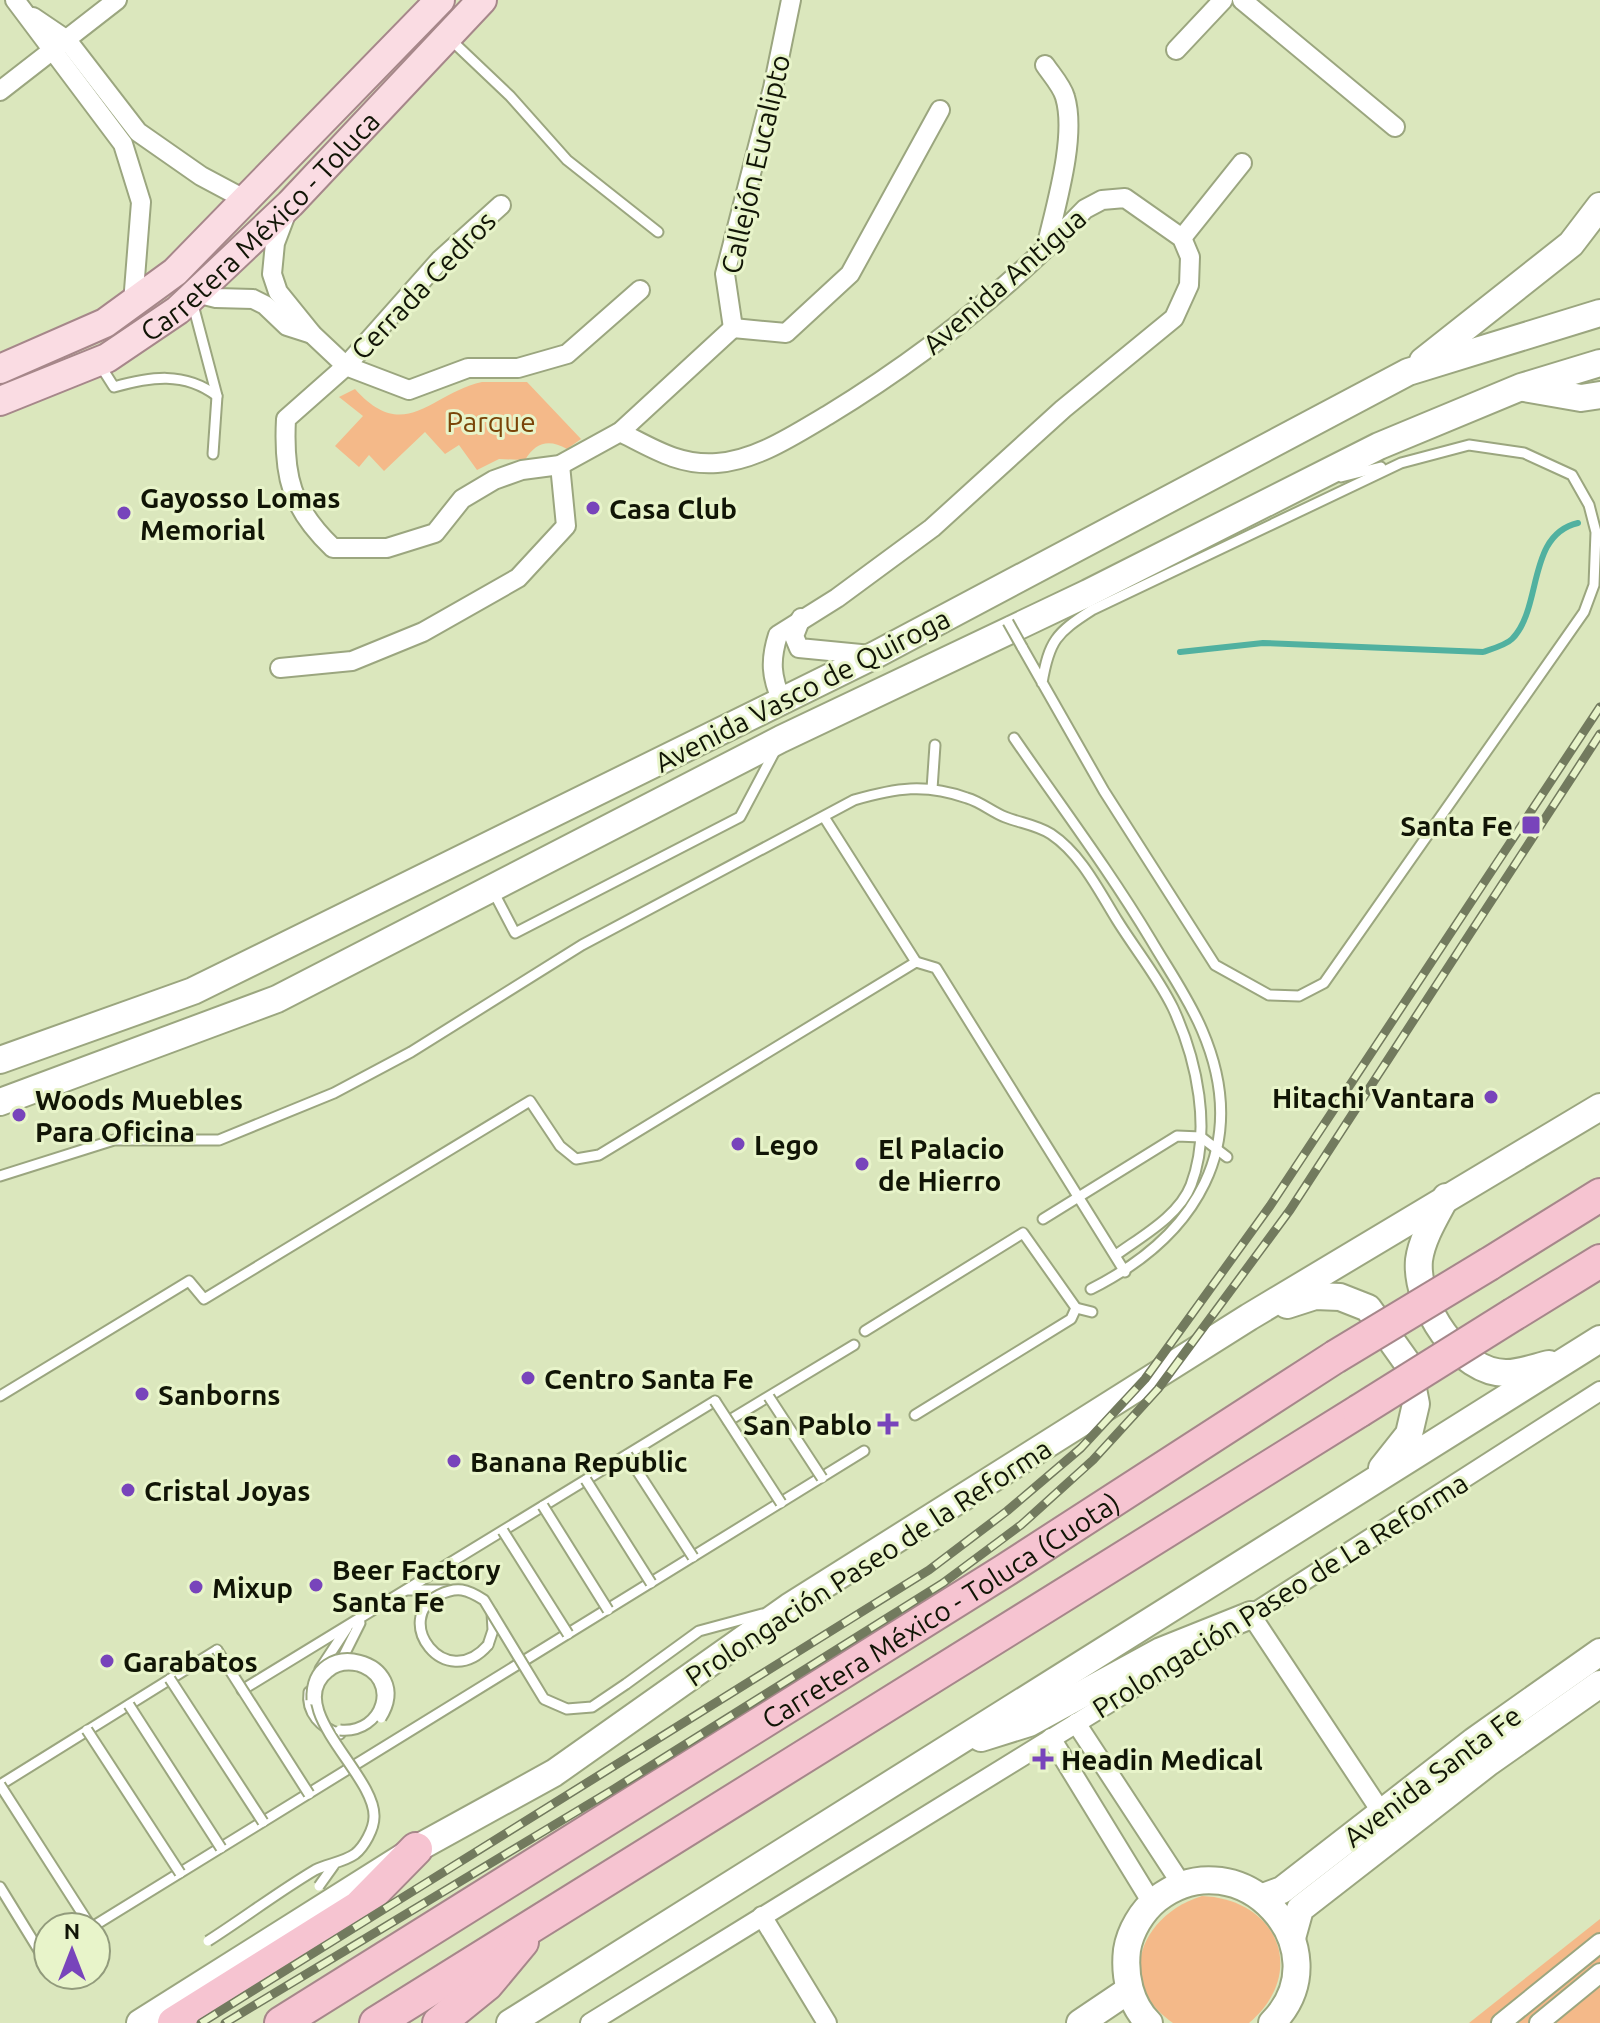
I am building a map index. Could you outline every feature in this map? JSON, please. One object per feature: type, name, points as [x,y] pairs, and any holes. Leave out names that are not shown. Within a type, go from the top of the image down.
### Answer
[{"type":"highway","name":"Carretera México - Toluca (Cuota)","points":[[281,2023],[1004,1571],[1335,1357],[1600,1195]]},
{"type":"highway","name":"Carretera México - Toluca (Cuota)","points":[[376,2023],[1600,1261]]},
{"type":"highway","points":[[174,2023],[359,1907],[416,1849]]},
{"type":"highway","points":[[439,2023],[487,1984],[541,1920]]},
{"type":"main road","name":"Carretera México - Toluca","points":[[0,369],[105,323],[175,272],[440,0]]},
{"type":"main road","name":"Carretera México - Toluca","points":[[0,401],[98,362],[146,334],[193,296],[290,204],[482,0]]},
{"type":"main road","points":[[1408,372],[1571,244],[1600,206]]},
{"type":"main road","name":"Avenida Vasco de Quiroga","points":[[0,1060],[193,991],[875,655],[1408,372],[1600,313]]},
{"type":"main road","name":"Avenida Vasco de Quiroga","points":[[0,1102],[277,999],[781,739],[1088,593],[1379,446],[1521,387],[1600,363]]},
{"type":"main road","points":[[1521,387],[1581,398],[1600,395]]},
{"type":"main road","name":"Prolongación Paseo de la Reforma","points":[[140,2023],[416,1849],[554,1773],[789,1607],[1249,1317],[1600,1107]]},
{"type":"main road","points":[[1446,1197],[1427,1234],[1419,1260],[1422,1289],[1442,1331],[1474,1365],[1505,1373],[1566,1361]]},
{"type":"main road","points":[[1249,1317],[1315,1296],[1340,1297],[1368,1308],[1408,1364],[1416,1404],[1409,1434],[1370,1484]]},
{"type":"main road","name":"Prolongación Paseo de la Reforma","points":[[510,2023],[1600,1339]]},
{"type":"main road","points":[[947,1749],[1029,1723],[1161,1651],[1251,1615]]},
{"type":"main road","name":"Avenida Santa Fe","points":[[1263,1897],[1282,1890],[1600,1652]]},
{"type":"main road","name":"Avenida Santa Fe","points":[[1292,1938],[1300,1909],[1489,1762],[1600,1684]]},
{"type":"main road","points":[[1141,2021],[1129,1990],[1125,1966],[1128,1943],[1137,1922],[1152,1903],[1182,1885],[1211,1880],[1238,1884],[1263,1897],[1281,1916],[1292,1938],[1297,1965],[1293,1991],[1272,2023]]},
{"type":"main road","points":[[541,2023],[631,1945]]},
{"type":"main road","points":[[1080,2023],[1129,1990]]},
{"type":"street","name":"Callejón Eucalipto","points":[[733,328],[725,274],[773,88],[791,0]]},
{"type":"street","points":[[1176,50],[1223,0]]},
{"type":"street","points":[[1242,0],[1395,127]]},
{"type":"street","points":[[0,91],[112,2]]},
{"type":"street","points":[[20,6],[138,132],[201,176],[246,200]]},
{"type":"street","points":[[59,46],[123,144],[136,177],[141,202],[133,303]]},
{"type":"street","points":[[1045,65],[1065,97],[1067,136],[1065,168],[1045,251]]},
{"type":"street","points":[[280,668],[352,661],[423,632],[518,578],[566,526],[560,465],[620,432],[733,328],[786,333],[850,274],[940,110]]},
{"type":"street","points":[[782,701],[773,681],[771,656],[778,635],[837,598],[932,528],[1063,409],[1174,318],[1189,285],[1190,257],[1182,238],[1242,163]]},
{"type":"street","name":"Avenida Antigua","points":[[620,432],[674,460],[715,463],[748,458],[806,428],[891,376],[1003,290],[1085,209],[1102,200],[1125,198],[1182,238]]},
{"type":"street","points":[[290,204],[275,243],[272,274],[278,292],[312,334],[346,366],[409,390],[468,368],[518,368],[567,354],[640,290]]},
{"type":"street","name":"Cerrada Cedros","points":[[501,205],[440,260],[346,366],[286,419],[285,448],[297,506],[310,526],[333,548],[387,548],[435,533],[462,499],[494,480],[522,470],[560,465]]},
{"type":"street","points":[[193,296],[253,299],[265,305],[287,326],[312,334]]},
{"type":"street","points":[[801,618],[794,636],[799,648],[875,655]]},
{"type":"street","name":"Prolongación Paseo de La Reforma","points":[[590,2023],[1597,1400]]},
{"type":"street","points":[[1251,1615],[1382,1813]]},
{"type":"street","points":[[1076,1723],[1182,1885]]},
{"type":"street","points":[[1051,1738],[1152,1903]]},
{"type":"street","points":[[762,1916],[827,2023]]},
{"type":"street","points":[[1501,2023],[1600,1943]]},
{"type":"street","points":[[1539,2023],[1600,1973]]},
{"type":"lane","points":[[447,37],[510,96],[567,160],[658,232]]},
{"type":"lane","points":[[193,296],[217,396],[213,454]]},
{"type":"lane","points":[[98,362],[114,387],[154,376],[202,385],[217,396]]},
{"type":"lane","points":[[1008,622],[1104,791],[1215,965],[1269,995],[1299,996],[1324,983],[1584,612],[1594,585],[1596,532],[1589,505],[1572,475],[1524,453],[1469,445],[1299,487]]},
{"type":"lane","points":[[1042,683],[1047,654],[1059,632],[1092,610],[1401,463]]},
{"type":"lane","points":[[1014,738],[1134,913],[1200,1026],[1217,1083],[1222,1155],[1199,1197],[1164,1240],[1125,1272],[1091,1289]]},
{"type":"lane","points":[[492,889],[515,933],[740,817],[781,739]]},
{"type":"lane","points":[[932,789],[935,745]]},
{"type":"lane","points":[[0,1176],[114,1140],[219,1140],[334,1093],[411,1052],[582,945],[854,800],[901,787],[932,789],[969,798],[1005,817],[1044,830],[1081,863],[1172,1006],[1191,1058],[1201,1137],[1191,1187],[1175,1211],[1116,1255]]},
{"type":"lane","points":[[824,817],[916,962],[936,968],[1125,1272]]},
{"type":"lane","points":[[0,1396],[189,1281],[204,1299],[530,1101],[560,1146],[576,1159],[599,1155],[916,962]]},
{"type":"lane","points":[[1043,1219],[1177,1136],[1201,1137],[1222,1155]]},
{"type":"lane","points":[[865,1331],[1023,1233],[1076,1308],[1092,1312]]},
{"type":"lane","points":[[915,1415],[1071,1319],[1076,1308]]},
{"type":"lane","points":[[728,1421],[854,1345]]},
{"type":"lane","points":[[769,1397],[822,1478]]},
{"type":"lane","points":[[242,1690],[715,1401],[781,1503]]},
{"type":"lane","points":[[112,1915],[864,1451]]},
{"type":"lane","points":[[627,1455],[693,1557]]},
{"type":"lane","points":[[586,1480],[651,1583]]},
{"type":"lane","points":[[543,1506],[608,1610]]},
{"type":"lane","points":[[503,1531],[568,1634]]},
{"type":"lane","points":[[406,1590],[436,1592],[459,1588],[476,1593],[490,1608],[493,1619],[488,1645],[465,1661],[443,1659],[433,1653],[422,1635],[424,1608],[431,1599],[452,1588],[468,1590],[484,1600],[544,1699],[567,1709],[592,1707],[699,1631],[789,1607]]},
{"type":"lane","points":[[299,1922],[331,1867],[364,1834],[371,1814],[367,1798],[313,1710],[312,1687],[320,1672],[336,1660],[356,1658],[381,1672],[389,1700],[384,1716],[368,1731],[340,1732],[316,1721],[308,1699],[312,1679],[354,1624]]},
{"type":"lane","points":[[82,1911],[0,1785],[217,1650],[309,1794]]},
{"type":"lane","points":[[208,1941],[317,1869],[354,1854],[365,1841],[375,1815],[368,1795],[321,1718],[315,1701],[321,1679],[331,1669],[342,1665],[361,1667],[378,1682],[381,1704],[371,1723],[361,1729],[340,1732]]},
{"type":"lane","points":[[170,1679],[263,1822]]},
{"type":"lane","points":[[129,1705],[221,1848]]},
{"type":"lane","points":[[87,1730],[180,1873]]},
{"type":"lane","points":[[0,1887],[32,1939]]},
{"type":"green space","name":"Parque","points":[[482,382],[527,382],[581,439],[567,449],[543,444],[525,460],[499,459],[477,470],[459,445],[445,454],[425,432],[384,471],[369,455],[359,467],[335,446],[363,416],[339,397],[355,389],[373,405],[389,413],[404,414],[418,411]]},
{"type":"green space","points":[[1202,1896],[1228,1900],[1249,1910],[1266,1924],[1276,1942],[1280,1961],[1278,1982],[1267,2003],[1249,2023],[1173,2023],[1155,2007],[1144,1989],[1140,1970],[1142,1952],[1150,1934],[1163,1918],[1181,1905]]},
{"type":"green space","points":[[1600,1919],[1600,2023],[1469,2023]]},
{"type":"waterway","points":[[1180,652],[1263,643],[1483,652],[1503,645],[1522,626],[1542,557],[1550,542],[1562,530],[1578,523]]},
{"type":"railway","points":[[201,2023],[929,1570],[1007,1511],[1081,1448],[1145,1379],[1270,1206],[1600,707]]},
{"type":"railway","points":[[225,2023],[614,1789],[943,1583],[1021,1525],[1093,1460],[1158,1389],[1290,1210],[1600,734]]},
{"type":"place","name":"Casa Club","points":[[593,508]]},
{"type":"place","name":"Gayosso Lomas Memorial","points":[[124,513]]},
{"type":"place","name":"Santa Fe","points":[[1531,825]]},
{"type":"place","name":"Hitachi Vantara","points":[[1491,1097]]},
{"type":"place","name":"Woods Muebles Para Oficina","points":[[19,1115]]},
{"type":"place","name":"Lego","points":[[738,1144]]},
{"type":"place","name":"El Palacio de Hierro","points":[[862,1164]]},
{"type":"place","name":"Centro Santa Fe","points":[[528,1378]]},
{"type":"place","name":"Sanborns","points":[[142,1394]]},
{"type":"place","name":"San Pablo","points":[[888,1424]]},
{"type":"place","name":"Banana Republic","points":[[454,1461]]},
{"type":"place","name":"Cristal Joyas","points":[[128,1490]]},
{"type":"place","name":"Beer Factory Santa Fe","points":[[316,1585]]},
{"type":"place","name":"Mixup","points":[[196,1587]]},
{"type":"place","name":"Garabatos","points":[[107,1661]]},
{"type":"place","name":"Headin Medical","points":[[1043,1759]]}]
